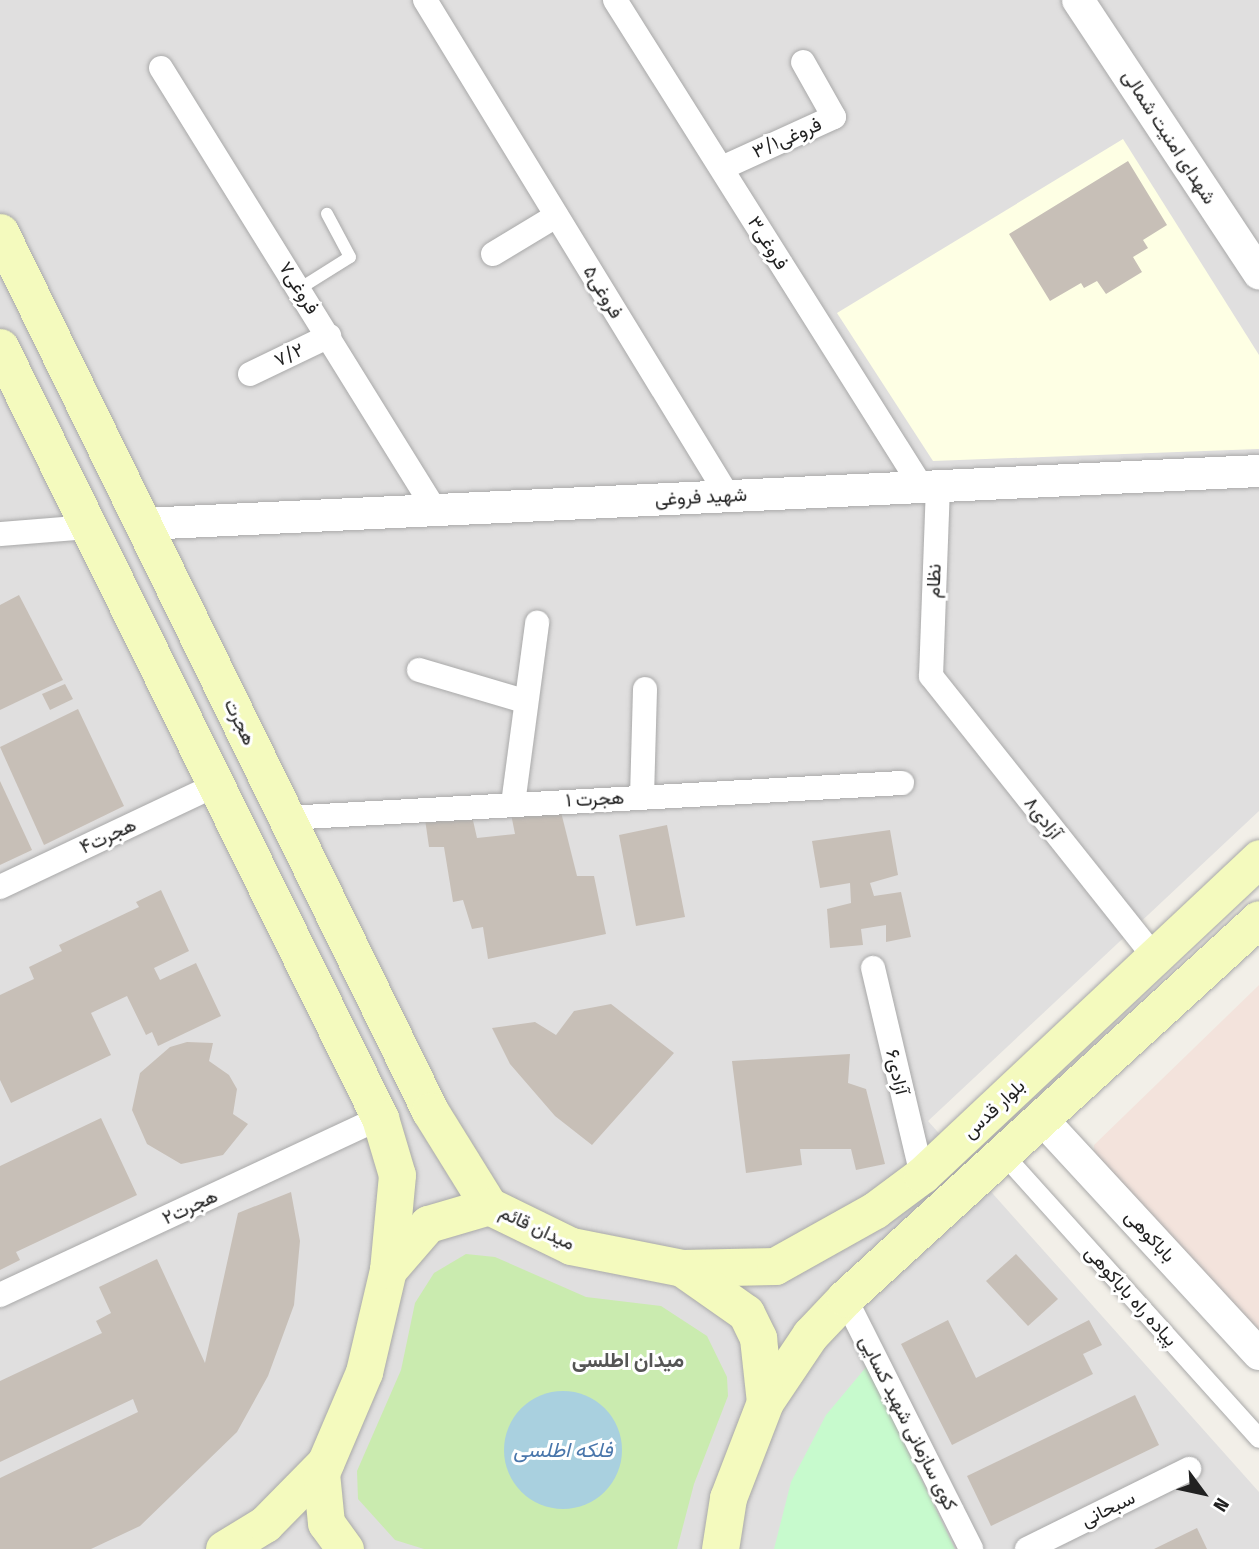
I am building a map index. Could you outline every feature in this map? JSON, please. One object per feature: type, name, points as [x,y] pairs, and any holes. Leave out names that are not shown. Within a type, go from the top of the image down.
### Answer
[{"type":"main road","name":"هجرت","points":[[0,232],[430,1111],[489,1206]]},
{"type":"main road","points":[[0,347],[380,1118],[397,1175],[388,1270]]},
{"type":"main road","points":[[89,527],[143,524]]},
{"type":"main road","name":"بلوار قدس","points":[[682,1268],[775,1266],[821,1246],[922,1175],[1156,959],[1259,858]]},
{"type":"main road","name":"بلوار قدس","points":[[765,1402],[810,1335],[845,1298],[1259,919]]},
{"type":"main road","name":"میدان قائم","points":[[345,1549],[326,1523],[320,1498],[325,1463],[364,1372],[388,1270],[428,1224],[489,1206],[571,1246],[682,1268],[746,1313],[758,1338],[765,1402],[728,1498],[720,1549]]},
{"type":"main road","points":[[224,1549],[265,1524],[325,1463]]},
{"type":"street","name":"فروغی۵","points":[[425,0],[728,496]]},
{"type":"street","name":"فروغی۳","points":[[615,0],[929,486]]},
{"type":"street","name":"شهدای امنیت شمالی","points":[[1078,0],[1259,273]]},
{"type":"street","name":"فروغی۳/۱","points":[[722,168],[834,117],[803,62]]},
{"type":"street","name":"فروغی۷","points":[[161,68],[435,510]]},
{"type":"street","points":[[493,254],[556,216]]},
{"type":"street","name":"۷/۲","points":[[250,374],[329,336]]},
{"type":"street","name":"شهید فروغی","points":[[143,524],[1259,471]]},
{"type":"street","name":"نظام","points":[[929,486],[931,676]]},
{"type":"street","points":[[0,534],[89,527]]},
{"type":"street","points":[[513,804],[524,701],[537,623]]},
{"type":"street","points":[[419,670],[524,701]]},
{"type":"street","name":"آزادی۸","points":[[931,676],[1156,959]]},
{"type":"street","points":[[642,797],[645,689]]},
{"type":"street","name":"هجرت ۱","points":[[287,818],[902,783]]},
{"type":"street","name":"هجرت۴","points":[[0,887],[216,786]]},
{"type":"street","name":"آزادی۶","points":[[873,968],[922,1175]]},
{"type":"street","name":"هجرت۲","points":[[0,1295],[380,1118]]},
{"type":"street","name":"باباکوهی","points":[[1041,1118],[1259,1354]]},
{"type":"street","name":"پیاده راه باباکوهی","points":[[1003,1154],[1259,1438]]},
{"type":"street","name":"کوی سازمانی شهید کسایی","points":[[845,1298],[971,1549]]},
{"type":"street","name":"سبحانی","points":[[1027,1549],[1189,1469]]},
{"type":"lane","points":[[299,289],[350,257],[327,214]]},
{"type":"shaded area","points":[[0,0],[1259,0],[1259,811],[928,1121],[1259,1492],[1259,1549],[0,1549]]},
{"type":"shaded area","points":[[1123,139],[1259,355],[1259,449],[933,461],[837,313]]},
{"type":"shaded area","points":[[1259,985],[1259,1342],[1095,1165],[1094,1145]]},
{"type":"green space","points":[[466,1254],[495,1257],[586,1297],[661,1306],[707,1336],[727,1377],[728,1396],[694,1484],[677,1549],[424,1549],[395,1540],[358,1499],[357,1471],[401,1370],[415,1303],[434,1273]]},
{"type":"green space","points":[[867,1366],[955,1549],[774,1549],[791,1482],[826,1415]]},
{"type":"water","name":"فلکه اطلسی","points":[[563,1391],[586,1395],[605,1408],[618,1427],[622,1450],[618,1473],[605,1492],[586,1505],[563,1509],[540,1505],[521,1492],[508,1473],[504,1450],[508,1427],[521,1408],[540,1395]]},
{"type":"building","points":[[1128,161],[1167,225],[1143,240],[1148,248],[1133,257],[1142,272],[1106,294],[1097,281],[1084,288],[1081,283],[1050,301],[1009,234]]},
{"type":"building","points":[[19,595],[63,680],[0,710],[0,605]]},
{"type":"building","points":[[65,684],[73,699],[50,710],[42,694]]},
{"type":"building","points":[[78,709],[124,806],[44,845],[0,747]]},
{"type":"building","points":[[0,781],[32,850],[0,865]]},
{"type":"building","points":[[561,812],[577,876],[594,876],[606,934],[488,959],[483,927],[472,929],[463,900],[453,902],[444,847],[429,847],[425,819],[472,816],[477,838],[515,834],[511,814]]},
{"type":"building","points":[[667,825],[685,917],[636,926],[619,835]]},
{"type":"building","points":[[890,830],[898,875],[870,883],[874,896],[901,892],[911,937],[886,942],[886,925],[861,929],[863,945],[830,948],[827,909],[851,903],[850,883],[820,888],[812,841]]},
{"type":"building","points":[[161,890],[189,951],[154,968],[160,980],[196,963],[221,1016],[158,1046],[152,1032],[146,1035],[127,996],[91,1013],[111,1055],[11,1103],[0,1080],[0,995],[34,979],[29,967],[62,951],[59,945],[139,907],[136,902]]},
{"type":"building","points":[[611,1004],[674,1053],[592,1145],[555,1116],[510,1064],[492,1028],[535,1022],[556,1035],[574,1011]]},
{"type":"building","points":[[187,1042],[213,1043],[209,1061],[229,1075],[237,1089],[233,1114],[248,1124],[223,1155],[181,1164],[147,1144],[132,1110],[140,1073],[170,1047]]},
{"type":"building","points":[[850,1054],[848,1083],[866,1089],[885,1164],[856,1170],[851,1149],[800,1149],[802,1165],[746,1173],[732,1061]]},
{"type":"building","points":[[101,1118],[137,1195],[16,1252],[20,1260],[0,1270],[0,1166]]},
{"type":"building","points":[[291,1192],[300,1241],[294,1305],[268,1376],[237,1432],[140,1526],[91,1549],[0,1549],[0,1478],[138,1412],[133,1399],[0,1462],[0,1381],[102,1333],[96,1321],[111,1313],[99,1287],[157,1259],[205,1363],[238,1213]]},
{"type":"building","points":[[1016,1254],[1058,1299],[1028,1326],[986,1281]]},
{"type":"building","points":[[948,1320],[976,1378],[1089,1320],[1102,1345],[1083,1354],[1093,1374],[952,1445],[901,1344]]},
{"type":"building","points":[[1135,1395],[1159,1445],[991,1526],[967,1476]]},
{"type":"building","points":[[1197,1528],[1207,1549],[1154,1549]]},
{"type":"district","name":"میدان اطلسی","points":[[628,1360]]}]
